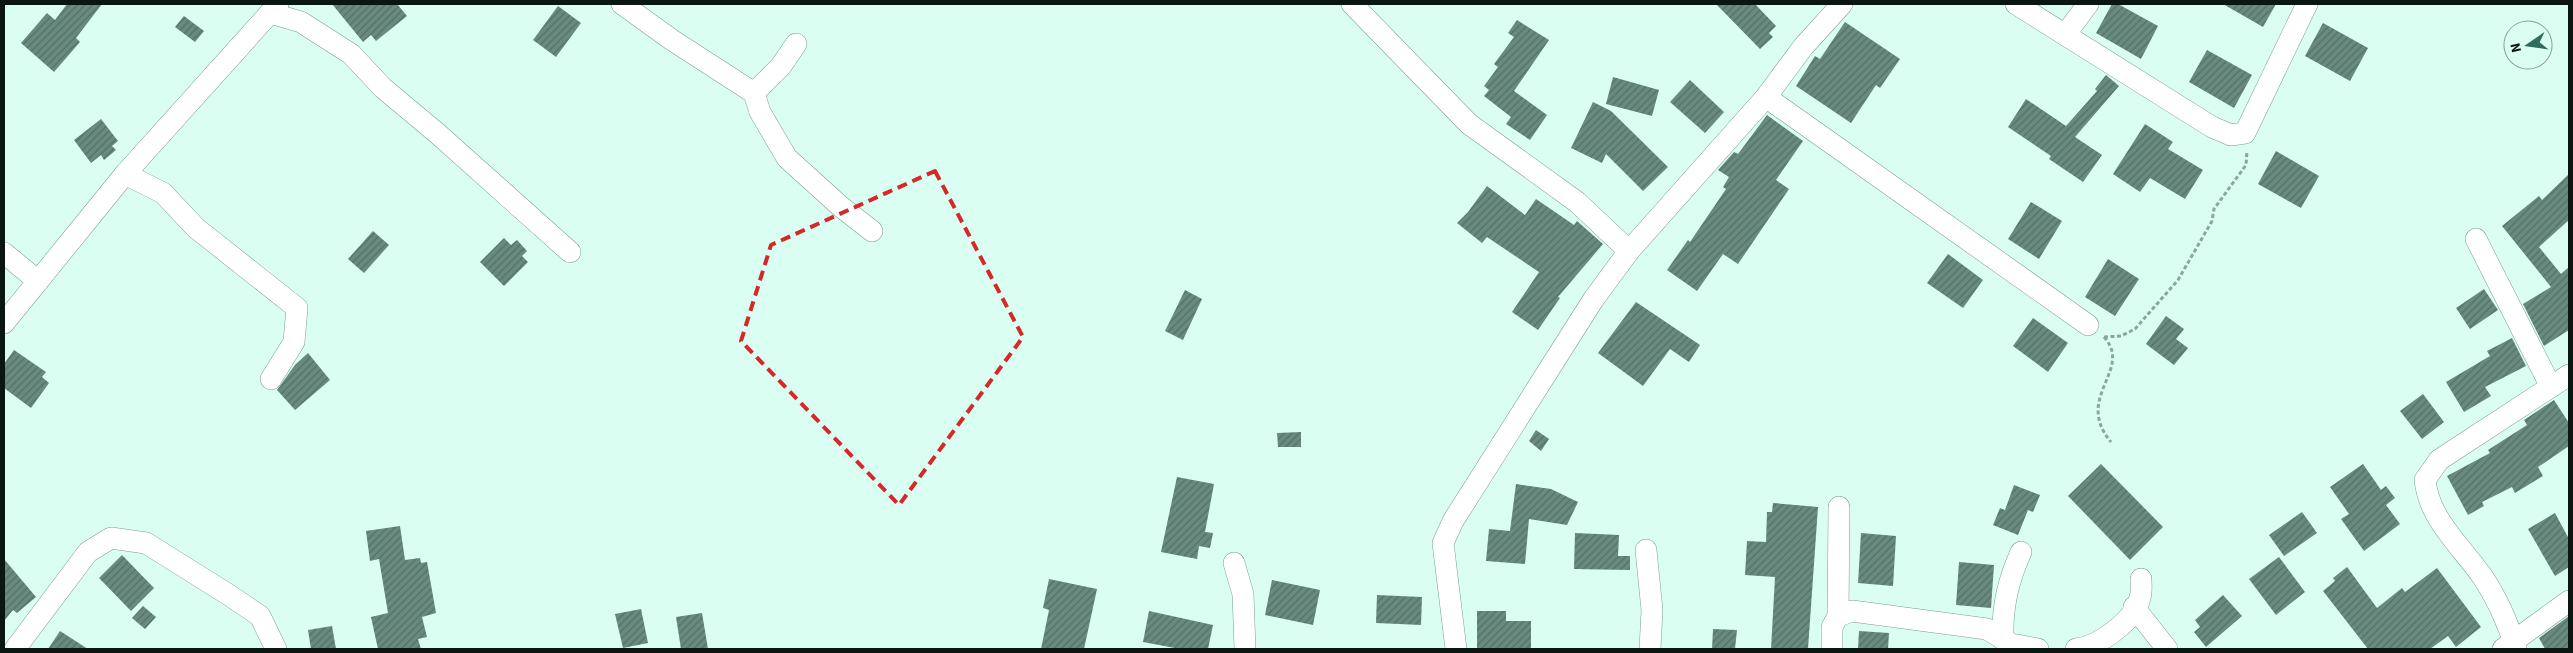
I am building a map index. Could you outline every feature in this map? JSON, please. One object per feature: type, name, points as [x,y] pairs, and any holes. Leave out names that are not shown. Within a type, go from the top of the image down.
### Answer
[{"type":"street","points":[[622,4],[679,45],[754,93],[760,112],[787,158],[840,206],[872,231]]},
{"type":"street","points":[[1352,4],[1469,124],[1577,202],[1629,250]]},
{"type":"street","points":[[1456,649],[1443,542],[1452,521],[1592,300],[1629,250],[1766,97],[1803,47],[1842,4]]},
{"type":"street","points":[[2016,4],[2212,127],[2231,136],[2245,133],[2307,4]]},
{"type":"street","points":[[2065,34],[2088,4]]},
{"type":"street","points":[[4,323],[125,174],[274,8],[301,22],[351,54],[382,88],[438,134],[570,252]]},
{"type":"street","points":[[754,93],[781,66],[796,44]]},
{"type":"street","points":[[1766,97],[2096,331]]},
{"type":"street","points":[[125,174],[163,193],[196,228],[297,308],[294,342],[271,379]]},
{"type":"street","points":[[2476,239],[2551,387]]},
{"type":"street","points":[[4,253],[38,281]]},
{"type":"street","points":[[2511,647],[2500,605],[2482,576],[2432,510],[2425,480],[2439,460],[2569,375]]},
{"type":"street","points":[[1832,649],[1832,627],[1838,616],[1839,507]]},
{"type":"street","points":[[15,649],[88,552],[111,538],[146,544],[260,616],[276,649]]},
{"type":"street","points":[[1646,550],[1652,610],[1650,649]]},
{"type":"street","points":[[2003,639],[2003,612],[2008,581],[2021,552]]},
{"type":"street","points":[[1234,563],[1243,594],[1245,649]]},
{"type":"street","points":[[2076,649],[2095,643],[2114,633],[2140,599],[2141,579]]},
{"type":"street","points":[[2511,647],[2529,628],[2569,601]]},
{"type":"street","points":[[2134,608],[2166,649]]},
{"type":"street","points":[[1838,616],[1852,611],[1987,629],[2011,644],[2038,649]]},
{"type":"path","points":[[2096,331],[2121,336],[2135,329],[2178,280],[2212,221],[2214,209],[2246,165],[2248,149],[2245,133]]},
{"type":"path","points":[[2096,331],[2114,355],[2113,364],[2099,395],[2097,406],[2098,421],[2103,432],[2111,442]]},
{"type":"highlighted area","points":[[935,171],[1023,337],[899,505],[741,341],[771,245]]},
{"type":"building","points":[[67,4],[102,4],[76,38],[80,42],[54,72],[21,43],[47,13],[55,20]]},
{"type":"building","points":[[332,4],[397,4],[407,16],[376,41],[371,35],[363,42]]},
{"type":"building","points":[[1716,4],[1755,4],[1776,26],[1769,33],[1773,37],[1760,49]]},
{"type":"building","points":[[2112,4],[2118,4],[2158,26],[2141,59],[2096,33]]},
{"type":"building","points":[[2223,4],[2276,4],[2263,27]]},
{"type":"building","points":[[558,6],[581,23],[556,57],[533,40]]},
{"type":"building","points":[[184,16],[204,31],[195,42],[175,27]]},
{"type":"building","points":[[1517,20],[1549,40],[1514,91],[1547,115],[1530,140],[1506,124],[1511,117],[1484,96],[1489,90],[1484,86],[1498,67],[1494,64],[1514,37],[1508,33]]},
{"type":"building","points":[[1845,22],[1900,59],[1880,88],[1876,85],[1851,123],[1796,86],[1815,56],[1820,59]]},
{"type":"building","points":[[2323,23],[2368,48],[2350,81],[2305,56]]},
{"type":"building","points":[[2207,50],[2252,75],[2234,108],[2189,82]]},
{"type":"building","points":[[2106,75],[2119,86],[2075,137],[2102,155],[2083,182],[2049,159],[2051,156],[2008,127],[2026,99],[2066,126],[2097,91],[2095,89]]},
{"type":"building","points":[[1613,77],[1659,90],[1652,116],[1606,104]]},
{"type":"building","points":[[1690,80],[1724,112],[1705,133],[1670,102]]},
{"type":"building","points":[[1593,102],[1611,111],[1668,167],[1643,191],[1606,154],[1602,163],[1571,148]]},
{"type":"building","points":[[1767,115],[1803,141],[1776,180],[1789,189],[1738,264],[1723,254],[1697,291],[1667,270],[1688,240],[1690,242],[1726,189],[1723,187],[1729,177],[1718,170],[1734,152],[1738,154]]},
{"type":"building","points":[[101,119],[118,141],[112,146],[116,150],[104,160],[101,155],[91,163],[74,140]]},
{"type":"building","points":[[2145,124],[2173,142],[2168,149],[2203,170],[2185,199],[2150,178],[2140,192],[2113,174]]},
{"type":"building","points":[[2276,151],[2319,176],[2301,208],[2258,184]]},
{"type":"building","points":[[2569,174],[2569,220],[2539,247],[2561,274],[2569,267],[2569,330],[2544,346],[2523,304],[2551,287],[2502,226],[2539,196],[2542,200]]},
{"type":"building","points":[[1487,186],[1525,215],[1536,199],[1574,225],[1577,221],[1603,244],[1558,297],[1560,298],[1538,330],[1512,312],[1539,272],[1487,237],[1482,243],[1457,223],[1468,212]]},
{"type":"building","points":[[2031,202],[2062,221],[2039,259],[2008,239]]},
{"type":"building","points":[[373,231],[389,245],[364,273],[348,259]]},
{"type":"building","points":[[504,238],[511,245],[517,240],[527,251],[522,256],[528,262],[504,286],[480,262]]},
{"type":"building","points":[[1948,254],[1983,280],[1963,308],[1927,283]]},
{"type":"building","points":[[2108,259],[2139,279],[2115,316],[2085,297]]},
{"type":"building","points":[[2484,289],[2498,310],[2470,329],[2456,308]]},
{"type":"building","points":[[1185,290],[1202,299],[1183,340],[1165,331]]},
{"type":"building","points":[[1636,302],[1700,345],[1689,362],[1670,349],[1643,386],[1598,353]]},
{"type":"building","points":[[2166,316],[2184,329],[2176,339],[2188,348],[2174,365],[2146,344]]},
{"type":"building","points":[[2033,318],[2068,343],[2048,372],[2013,346]]},
{"type":"building","points":[[2512,338],[2526,366],[2485,387],[2491,396],[2464,412],[2446,382],[2490,356],[2487,351]]},
{"type":"building","points":[[14,350],[46,372],[42,377],[49,383],[31,408],[4,388],[4,364]]},
{"type":"building","points":[[308,353],[330,380],[295,410],[277,390],[295,365]]},
{"type":"building","points":[[2423,394],[2444,422],[2422,439],[2400,411]]},
{"type":"building","points":[[2554,400],[2569,423],[2569,446],[2538,467],[2543,476],[2515,493],[2512,487],[2482,502],[2484,506],[2468,515],[2447,476],[2490,453],[2488,450],[2527,425],[2524,420]]},
{"type":"building","points":[[1536,430],[1549,439],[1541,451],[1529,441]]},
{"type":"building","points":[[1301,432],[1301,447],[1278,447],[1277,433]]},
{"type":"building","points":[[2101,464],[2163,527],[2130,560],[2068,496]]},
{"type":"building","points":[[2363,464],[2381,490],[2386,486],[2395,498],[2386,505],[2400,524],[2364,551],[2341,519],[2349,514],[2330,487]]},
{"type":"building","points":[[1177,477],[1214,484],[1205,532],[1213,533],[1210,548],[1199,546],[1197,559],[1161,552]]},
{"type":"building","points":[[1516,484],[1551,489],[1578,502],[1567,525],[1529,519],[1525,564],[1486,561],[1489,529],[1510,531]]},
{"type":"building","points":[[2014,485],[2040,495],[2033,512],[2028,510],[2018,535],[1993,525],[2000,508],[2005,510]]},
{"type":"building","points":[[1773,503],[1818,507],[1808,649],[1771,649],[1775,577],[1745,575],[1747,541],[1766,542],[1767,512],[1772,512]]},
{"type":"building","points":[[2302,512],[2317,533],[2284,556],[2269,535]]},
{"type":"building","points":[[2555,513],[2569,539],[2569,567],[2555,576],[2528,529]]},
{"type":"building","points":[[400,526],[405,560],[420,558],[421,563],[427,562],[436,613],[422,617],[427,637],[418,639],[421,649],[378,649],[371,617],[388,613],[379,559],[370,561],[366,531]]},
{"type":"building","points":[[1575,533],[1619,535],[1618,556],[1630,556],[1630,570],[1574,569]]},
{"type":"building","points":[[1861,533],[1896,536],[1893,586],[1858,583]]},
{"type":"building","points":[[122,555],[154,588],[131,611],[99,578]]},
{"type":"building","points":[[2279,557],[2305,592],[2276,615],[2249,579]]},
{"type":"building","points":[[4,559],[36,597],[17,613],[13,610],[4,621]]},
{"type":"building","points":[[1959,562],[1994,565],[1991,608],[1956,605]]},
{"type":"building","points":[[2347,567],[2377,608],[2402,588],[2405,592],[2437,568],[2481,627],[2456,647],[2448,636],[2430,649],[2368,649],[2323,591],[2335,581],[2333,578]]},
{"type":"building","points":[[1049,579],[1097,589],[1084,649],[1041,649],[1049,610],[1043,608]]},
{"type":"building","points":[[1272,580],[1320,590],[1313,625],[1265,615]]},
{"type":"building","points":[[1377,595],[1422,597],[1421,625],[1376,623]]},
{"type":"building","points":[[2223,595],[2242,616],[2206,647],[2194,632],[2200,627],[2195,620]]},
{"type":"building","points":[[143,606],[156,617],[145,629],[132,618]]},
{"type":"building","points":[[641,609],[648,643],[623,648],[615,614]]},
{"type":"building","points":[[1149,611],[1213,625],[1208,649],[1180,649],[1143,642]]},
{"type":"building","points":[[1477,611],[1506,611],[1506,621],[1531,621],[1531,649],[1477,649]]},
{"type":"building","points":[[702,613],[708,649],[681,649],[676,617]]},
{"type":"building","points":[[2569,616],[2569,649],[2545,649],[2539,638]]},
{"type":"building","points":[[332,626],[336,649],[311,649],[308,630]]},
{"type":"building","points":[[1713,629],[1737,630],[1735,649],[1712,649]]},
{"type":"building","points":[[60,631],[88,649],[48,649]]},
{"type":"building","points":[[1859,631],[1889,633],[1888,649],[1858,649]]}]
